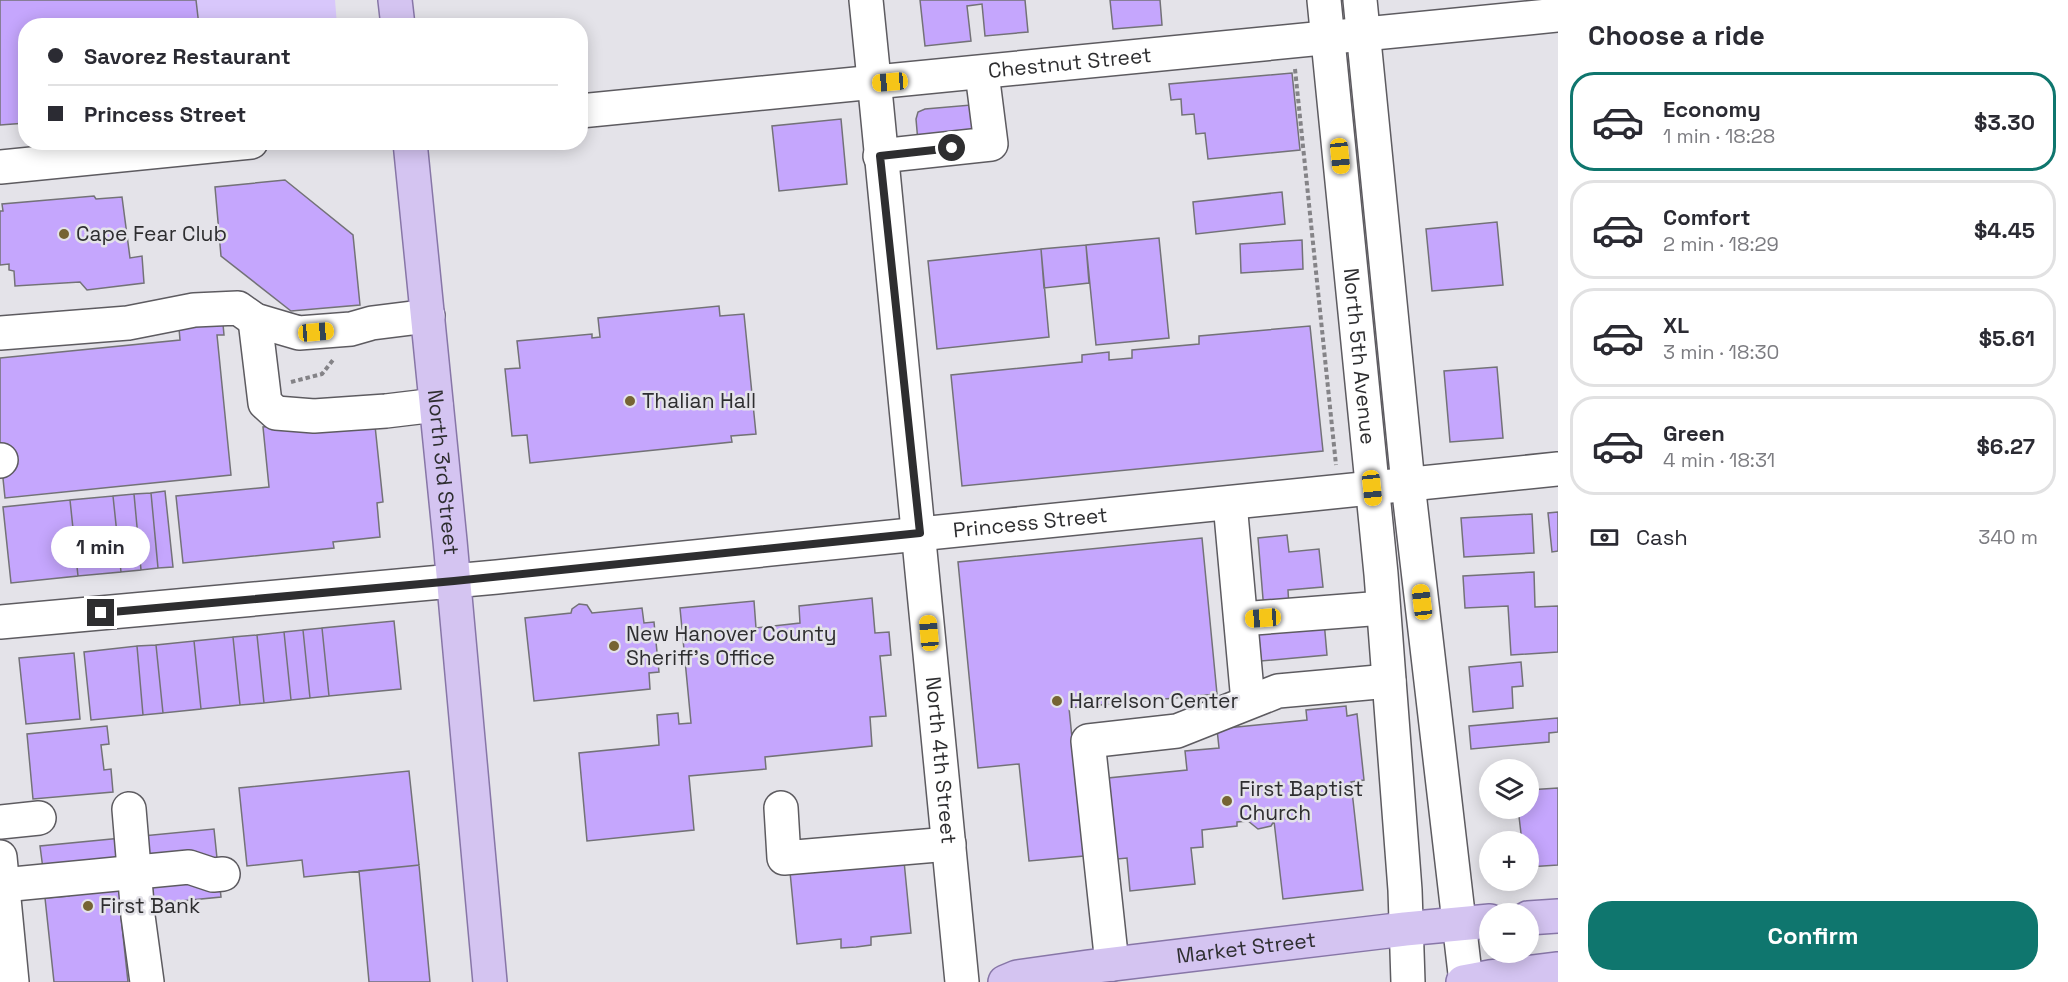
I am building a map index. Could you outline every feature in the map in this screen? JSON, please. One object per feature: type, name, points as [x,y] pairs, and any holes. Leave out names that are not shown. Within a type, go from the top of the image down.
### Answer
[{"type":"main road","points":[[395,0],[397,18]]},
{"type":"main road","name":"North 3rd Street","points":[[411,150],[454,581],[490,982]]},
{"type":"main road","points":[[1539,917],[1558,916]]},
{"type":"main road","name":"Market Street","points":[[1005,982],[1017,976],[1475,922]]},
{"type":"main road","points":[[1465,982],[1490,976],[1558,969]]},
{"type":"street","name":"North 4th Street","points":[[866,0],[920,533],[962,982]]},
{"type":"street","name":"North 5th Avenue","points":[[1324,0],[1383,608],[1405,890],[1407,982]]},
{"type":"street","name":"North 5th Avenue","points":[[1360,0],[1408,484],[1475,922],[1465,982]]},
{"type":"street","name":"Chestnut Street","points":[[588,110],[1558,15]]},
{"type":"street","points":[[880,156],[991,144],[982,73]]},
{"type":"street","points":[[0,167],[171,150]]},
{"type":"street","points":[[0,333],[128,323],[194,310],[238,308],[255,320],[299,333],[351,329],[372,323],[428,316]]},
{"type":"street","points":[[255,320],[265,403],[276,413],[314,416],[436,405]]},
{"type":"street","name":"Princess Street","points":[[0,622],[454,581],[1558,469]]},
{"type":"street","points":[[1230,502],[1248,702]]},
{"type":"street","points":[[1241,619],[1383,608]]},
{"type":"street","points":[[1112,964],[1088,741],[1177,731],[1278,691],[1389,681]]},
{"type":"street","points":[[781,808],[784,858],[949,844]]},
{"type":"street","points":[[129,809],[138,916],[147,982]]},
{"type":"street","points":[[0,822],[39,818]]},
{"type":"street","points":[[12,982],[1,871],[135,872],[189,867],[213,875],[223,874]]},
{"type":"street","points":[[135,982],[133,957],[138,916]]},
{"type":"path","points":[[1292,42],[1335,455]]},
{"type":"path","points":[[265,403],[286,384],[322,374],[336,357]]},
{"type":"shaded area","points":[[196,0],[335,0],[336,18],[198,18]]},
{"type":"building","points":[[0,0],[196,0],[198,18],[18,18],[18,124],[0,125]]},
{"type":"building","points":[[920,0],[1025,0],[1028,32],[985,36],[982,4],[967,6],[971,41],[925,46]]},
{"type":"building","points":[[1110,0],[1160,0],[1162,25],[1113,29]]},
{"type":"building","points":[[1292,73],[1300,150],[1208,159],[1205,133],[1196,134],[1194,114],[1182,115],[1181,99],[1171,100],[1169,84]]},
{"type":"building","points":[[971,105],[975,137],[918,142],[916,119],[918,112],[925,109]]},
{"type":"building","points":[[841,119],[847,184],[779,191],[772,126]]},
{"type":"building","points":[[285,180],[353,235],[360,305],[291,311],[221,256],[215,187]]},
{"type":"building","points":[[1282,192],[1285,224],[1196,234],[1193,202]]},
{"type":"building","name":"Cape Fear Club","points":[[94,196],[96,199],[122,197],[130,258],[142,256],[144,283],[87,290],[80,282],[15,286],[14,271],[9,270],[9,264],[0,265],[2,204]]},
{"type":"building","points":[[1497,222],[1503,285],[1432,291],[1426,229]]},
{"type":"building","points":[[1159,238],[1169,338],[1096,345],[1086,245]]},
{"type":"building","points":[[1302,240],[1303,269],[1241,273],[1240,244]]},
{"type":"building","points":[[1086,245],[1089,283],[1044,288],[1041,249]]},
{"type":"building","points":[[1041,249],[1049,337],[937,349],[928,261]]},
{"type":"building","name":"Thalian Hall","points":[[719,306],[720,316],[744,314],[756,434],[731,436],[732,442],[530,463],[527,435],[512,436],[505,369],[520,368],[517,341],[592,334],[592,338],[600,337],[598,318]]},
{"type":"building","points":[[223,324],[224,335],[217,335],[231,475],[5,498],[0,449],[0,358],[180,340],[179,328]]},
{"type":"building","points":[[1310,326],[1323,451],[962,486],[951,375],[1082,362],[1082,355],[1109,352],[1109,360],[1132,358],[1132,350],[1199,344],[1199,336]]},
{"type":"building","points":[[1497,367],[1503,438],[1450,442],[1444,371]]},
{"type":"building","points":[[374,416],[383,502],[377,503],[380,537],[333,542],[334,548],[183,563],[176,496],[269,487],[263,427]]},
{"type":"building","points":[[165,491],[173,567],[158,568],[151,493]]},
{"type":"building","points":[[151,493],[158,568],[141,570],[134,494]]},
{"type":"building","points":[[134,494],[141,570],[121,572],[113,496]]},
{"type":"building","points":[[113,496],[121,572],[78,576],[70,500]]},
{"type":"building","points":[[70,500],[78,576],[11,583],[3,507]]},
{"type":"building","points":[[1558,512],[1558,551],[1552,552],[1548,513]]},
{"type":"building","points":[[1532,514],[1534,553],[1464,557],[1461,518]]},
{"type":"building","points":[[1287,535],[1289,552],[1319,549],[1323,587],[1288,590],[1289,608],[1264,611],[1258,538]]},
{"type":"building","name":"Harrelson Center","points":[[1202,538],[1217,694],[1069,708],[1084,856],[1029,861],[1019,764],[978,768],[958,562]]},
{"type":"building","points":[[1534,572],[1535,607],[1558,606],[1558,652],[1511,655],[1508,606],[1465,608],[1463,576]]},
{"type":"building","points":[[872,598],[875,633],[889,632],[891,655],[880,656],[886,716],[870,717],[872,746],[765,757],[766,769],[689,776],[694,830],[587,841],[579,753],[659,745],[657,715],[678,713],[679,724],[691,723],[680,608],[754,601],[756,628],[800,623],[799,606]]},
{"type":"building","points":[[579,604],[587,605],[592,613],[642,608],[644,623],[654,622],[659,672],[649,673],[650,689],[534,701],[525,618],[571,613],[572,609]]},
{"type":"building","points":[[394,621],[401,689],[329,696],[322,628]]},
{"type":"building","points":[[1324,621],[1327,655],[1261,661],[1258,627]]},
{"type":"building","points":[[322,628],[329,696],[310,698],[303,630]]},
{"type":"building","points":[[303,630],[310,698],[291,700],[284,632]]},
{"type":"building","points":[[284,632],[291,700],[264,703],[257,635]]},
{"type":"building","points":[[257,635],[264,703],[240,705],[233,637]]},
{"type":"building","points":[[233,637],[240,705],[201,709],[194,641]]},
{"type":"building","points":[[194,641],[201,709],[163,713],[156,645]]},
{"type":"building","points":[[156,645],[163,713],[143,715],[137,646]]},
{"type":"building","points":[[137,646],[143,715],[91,720],[84,652]]},
{"type":"building","points":[[74,653],[80,719],[26,724],[19,658]]},
{"type":"building","points":[[1521,662],[1523,686],[1512,687],[1513,708],[1473,712],[1469,667]]},
{"type":"building","name":"First Baptist Church","points":[[1346,706],[1347,716],[1357,714],[1364,780],[1351,782],[1363,890],[1283,899],[1274,821],[1271,826],[1258,829],[1248,821],[1237,822],[1237,826],[1202,830],[1203,847],[1191,848],[1195,884],[1130,891],[1127,858],[1107,860],[1098,779],[1187,770],[1185,751],[1219,748],[1217,729],[1307,720],[1306,710]]},
{"type":"building","points":[[1558,718],[1558,732],[1549,733],[1549,742],[1471,749],[1469,726]]},
{"type":"building","points":[[107,726],[109,744],[101,745],[104,770],[111,769],[113,792],[33,799],[27,734]]},
{"type":"building","points":[[409,771],[419,865],[304,877],[302,860],[247,866],[239,788]]},
{"type":"building","points":[[1558,788],[1558,865],[1539,866],[1539,831],[1521,831],[1519,819],[1539,819],[1539,789]]},
{"type":"building","name":"First Bank","points":[[214,829],[221,897],[120,907],[128,982],[54,982],[45,898],[69,896],[67,879],[43,869],[40,846]]},
{"type":"building","points":[[904,861],[911,933],[871,937],[871,945],[856,947],[841,948],[841,939],[797,944],[790,872]]},
{"type":"building","points":[[419,865],[430,982],[369,982],[359,871]]},
{"type":"place","name":"Cape Fear Club","points":[[64,234]]},
{"type":"place","name":"Thalian Hall","points":[[630,401]]},
{"type":"place","name":"New Hanover County Sheriff's Office","points":[[614,646]]},
{"type":"place","name":"Harrelson Center","points":[[1057,701]]},
{"type":"place","name":"First Baptist Church","points":[[1227,801]]},
{"type":"place","name":"First Bank","points":[[88,906]]},
{"type":"route","points":[[101,613],[454,581],[920,533],[880,156],[952,148]]}]
